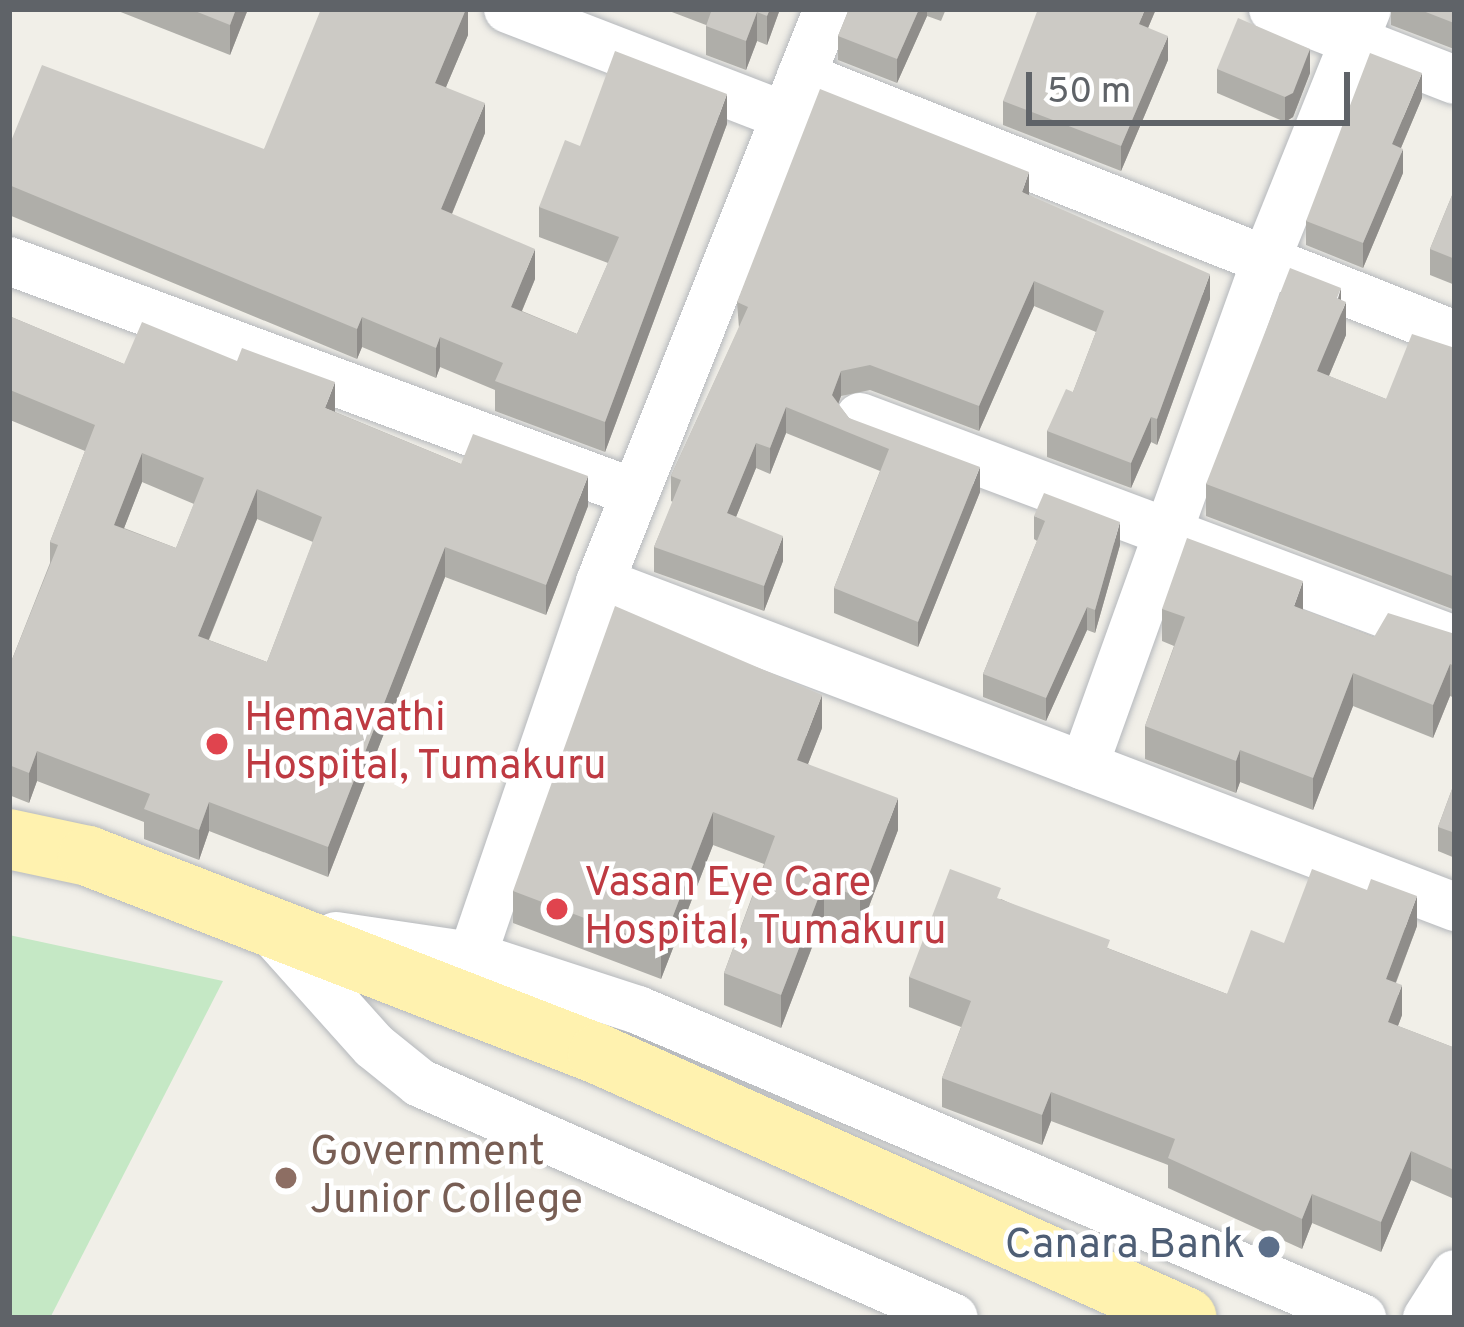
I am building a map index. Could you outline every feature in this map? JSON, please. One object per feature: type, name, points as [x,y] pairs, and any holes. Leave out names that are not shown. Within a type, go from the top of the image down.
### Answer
[{"type":"main road","points":[[9,839],[88,856],[266,925],[465,978],[1175,1312]]},
{"type":"street","points":[[508,9],[793,96],[1266,260],[1455,335]]},
{"type":"street","points":[[828,9],[600,582],[465,978],[638,1010],[1362,1318]]},
{"type":"street","points":[[1273,9],[1360,25],[1455,80]]},
{"type":"street","points":[[1084,766],[1266,260],[1360,25]]},
{"type":"street","points":[[9,261],[635,493]]},
{"type":"street","points":[[860,417],[1455,640]]},
{"type":"street","points":[[600,582],[1455,907]]},
{"type":"street","points":[[266,925],[374,1046],[420,1083],[955,1318]]},
{"type":"street","points":[[1426,1318],[1455,1274]]},
{"type":"green space","points":[[9,935],[223,981],[50,1318],[9,1318]]},
{"type":"building","points":[[190,9],[236,9],[230,25]]},
{"type":"building","points":[[321,9],[466,9],[435,83],[485,103],[441,209],[535,249],[511,307],[577,334],[619,237],[539,207],[565,140],[580,146],[615,51],[727,94],[605,422],[495,381],[503,363],[440,337],[436,348],[362,317],[357,329],[9,185],[9,146],[42,65],[264,149]]},
{"type":"building","points":[[712,9],[770,9],[767,16],[757,12],[746,41],[706,26]]},
{"type":"building","points":[[849,9],[919,9],[897,59],[838,36]]},
{"type":"building","points":[[1038,9],[1145,9],[1139,24],[1168,36],[1121,146],[1003,101]]},
{"type":"building","points":[[1418,9],[1455,9],[1455,22],[1454,23]]},
{"type":"building","points":[[1238,18],[1310,49],[1293,93],[1285,97],[1217,69]]},
{"type":"building","points":[[1370,53],[1422,73],[1392,144],[1403,149],[1363,243],[1306,221]]},
{"type":"building","points":[[820,89],[1029,172],[1022,192],[1210,274],[1157,419],[1151,417],[1131,463],[1047,431],[1066,389],[1073,392],[1104,311],[1034,281],[979,406],[870,365],[841,371],[832,395],[849,418],[980,467],[918,622],[834,588],[889,449],[786,407],[770,448],[756,443],[727,513],[783,536],[764,586],[654,547],[681,480],[671,476],[748,307],[737,302]]},
{"type":"building","points":[[1455,188],[1455,259],[1430,249]]},
{"type":"building","points":[[1290,268],[1341,288],[1337,298],[1346,302],[1317,371],[1386,399],[1412,334],[1455,348],[1455,577],[1206,484]]},
{"type":"building","points":[[9,316],[124,364],[142,322],[237,361],[242,348],[335,382],[325,408],[461,464],[473,434],[588,476],[546,585],[445,547],[328,847],[209,802],[199,830],[144,809],[150,794],[37,751],[29,773],[9,765],[9,667],[58,545],[50,542],[95,425],[9,393]],"holes":[[[142,453],[204,478],[176,548],[114,525]],[[257,489],[322,517],[267,662],[198,636]]]},
{"type":"building","points":[[1044,493],[1120,522],[1095,610],[1087,607],[1046,698],[983,674],[1045,521],[1034,516]]},
{"type":"building","points":[[1187,538],[1303,581],[1294,606],[1374,637],[1388,613],[1455,634],[1455,666],[1450,664],[1433,705],[1353,673],[1313,778],[1240,750],[1236,761],[1145,726],[1185,617],[1162,609]]},
{"type":"building","points":[[615,606],[822,695],[797,760],[898,798],[860,898],[824,883],[781,995],[724,973],[775,836],[713,812],[661,947],[513,891]]},
{"type":"building","points":[[1455,781],[1455,833],[1438,827]]},
{"type":"building","points":[[950,869],[1001,888],[997,898],[1110,940],[1107,948],[1227,994],[1251,930],[1284,943],[1312,869],[1367,890],[1371,879],[1417,896],[1386,979],[1402,985],[1388,1022],[1455,1048],[1452,1169],[1411,1151],[1381,1222],[1312,1194],[1302,1219],[1168,1158],[1175,1139],[1051,1092],[1042,1115],[942,1078],[971,1001],[909,977]]},
{"type":"place","name":"Hemavathi Hospital, Tumakuru","points":[[217,744]]},
{"type":"place","name":"Vasan Eye Care Hospital, Tumakuru","points":[[557,909]]},
{"type":"place","name":"Government Junior College","points":[[286,1178]]},
{"type":"place","name":"Canara Bank","points":[[1269,1247]]}]
